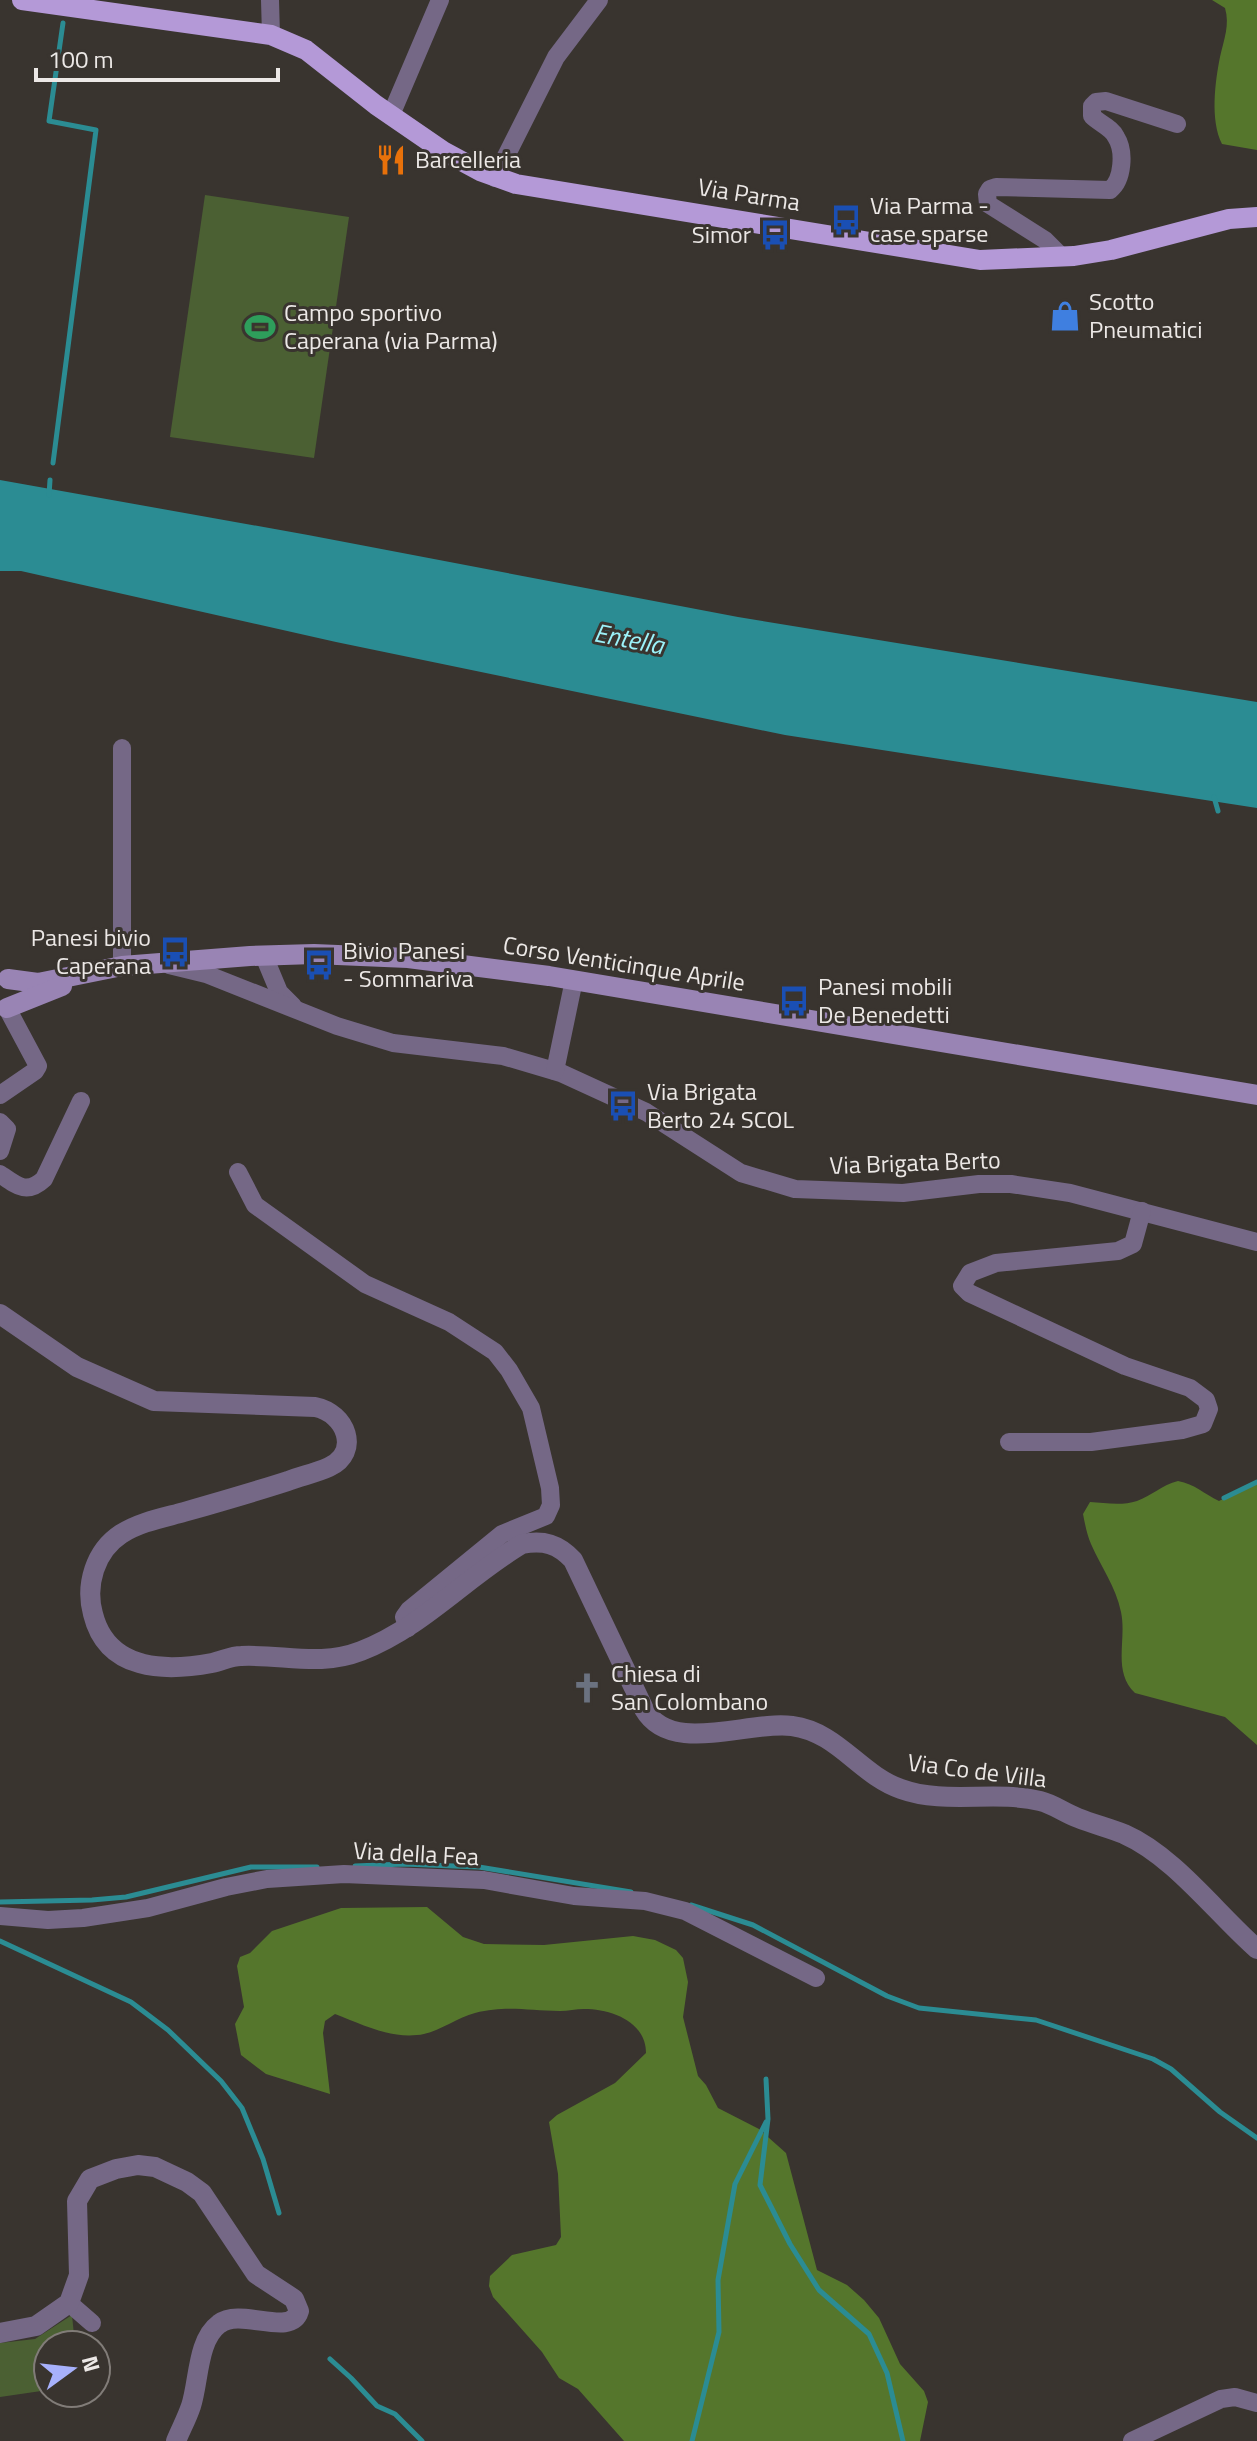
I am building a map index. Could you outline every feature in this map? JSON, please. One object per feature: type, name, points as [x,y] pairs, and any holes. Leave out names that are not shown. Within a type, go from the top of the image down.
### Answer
[{"type":"main road","name":"Via Parma","points":[[22,0],[271,35],[306,50],[443,151],[495,178],[516,184],[980,260],[1111,250],[1229,219],[1257,217]]},
{"type":"main road","name":"Corso Venticinque Aprile","points":[[93,974],[122,966],[158,962],[257,956],[314,954],[408,958],[574,980],[1257,1095]]},
{"type":"main road","points":[[4,976],[38,983],[93,974]]},
{"type":"main road","points":[[3,1010],[93,974]]},
{"type":"main road","points":[[3,1010],[13,991],[4,976]]},
{"type":"street","points":[[270,0],[271,35]]},
{"type":"street","points":[[391,115],[440,0]]},
{"type":"street","points":[[495,178],[556,57],[599,0]]},
{"type":"street","points":[[1061,256],[1045,240],[988,204],[990,189],[1110,190],[1114,187],[1121,169],[1120,149],[1115,133],[1092,116],[1092,106],[1096,102],[1106,101],[1177,124]]},
{"type":"street","points":[[122,748],[122,966]]},
{"type":"street","points":[[248,989],[244,973],[257,956],[279,992],[298,1011]]},
{"type":"street","name":"Via Brigata Berto","points":[[158,962],[206,974],[298,1011],[393,1043],[503,1056],[555,1071],[646,1112],[741,1173],[795,1189],[903,1193],[979,1184],[1011,1184],[1070,1193],[1257,1242]]},
{"type":"street","points":[[555,1071],[574,980]]},
{"type":"street","points":[[0,1095],[38,1066],[3,1010]]},
{"type":"street","points":[[0,1174],[25,1189],[35,1188],[44,1179],[81,1101]]},
{"type":"street","points":[[0,1122],[7,1129],[0,1151]]},
{"type":"street","points":[[0,1314],[77,1367],[154,1401],[315,1407],[335,1414],[346,1431],[344,1452],[330,1467],[141,1524],[119,1535],[101,1553],[91,1576],[89,1600],[95,1625],[109,1646],[129,1660],[153,1668],[212,1663],[239,1656],[326,1661],[360,1652],[408,1628],[404,1617],[409,1610],[502,1534],[546,1516],[551,1505],[550,1488],[531,1408],[495,1352],[449,1322],[365,1284],[255,1205],[238,1172]]},
{"type":"street","points":[[1009,1442],[1091,1442],[1182,1430],[1203,1424],[1209,1409],[1206,1400],[1190,1388],[1125,1366],[969,1293],[962,1286],[970,1273],[996,1263],[1118,1251],[1133,1244],[1142,1211]]},
{"type":"street","name":"Via Co de Villa","points":[[408,1628],[522,1544],[536,1541],[550,1544],[563,1550],[573,1560],[636,1696],[650,1721],[662,1728],[693,1733],[765,1725],[792,1726],[830,1738],[887,1784],[904,1791],[1041,1801],[1076,1818],[1127,1835],[1177,1870],[1257,1949]]},
{"type":"street","name":"Via della Fea","points":[[0,1916],[48,1920],[83,1918],[148,1908],[267,1879],[344,1874],[484,1880],[574,1896],[645,1901],[685,1911],[816,1978]]},
{"type":"street","points":[[0,2333],[36,2326],[69,2303],[79,2275],[77,2201],[90,2179],[138,2165],[166,2172],[187,2182],[202,2193],[256,2274],[297,2302],[298,2316],[292,2322],[228,2318],[211,2332],[191,2406],[176,2441]]},
{"type":"street","points":[[69,2303],[92,2323]]},
{"type":"street","points":[[1132,2441],[1221,2399],[1235,2397],[1257,2403]]},
{"type":"green space","points":[[1212,0],[1257,0],[1257,150],[1222,144],[1218,134],[1215,89],[1227,20],[1225,8]]},
{"type":"green space","name":"Campo sportivo Caperana (via Parma)","points":[[205,195],[349,217],[314,458],[170,437]]},
{"type":"green space","points":[[1178,1481],[1219,1501],[1257,1482],[1257,1745],[1225,1717],[1135,1693],[1124,1675],[1119,1603],[1090,1541],[1083,1514],[1090,1502],[1131,1503]]},
{"type":"green space","points":[[427,1907],[463,1937],[484,1944],[544,1945],[633,1936],[655,1940],[676,1950],[683,1958],[688,1982],[683,2017],[698,2076],[718,2108],[759,2129],[786,2153],[817,2270],[847,2285],[864,2300],[879,2318],[900,2364],[924,2391],[928,2402],[920,2441],[624,2441],[578,2389],[559,2378],[542,2352],[493,2297],[489,2286],[490,2276],[512,2255],[556,2245],[561,2237],[558,2174],[549,2122],[615,2083],[646,2053],[640,2033],[626,2019],[595,2010],[497,2009],[468,2015],[424,2034],[407,2035],[375,2029],[335,2014],[325,2021],[323,2033],[330,2094],[266,2074],[241,2055],[235,2024],[244,2007],[237,1966],[240,1957],[250,1953],[272,1931],[341,1908]]},
{"type":"green space","points":[[72,2315],[73,2329],[50,2329]]},
{"type":"green space","points":[[32,2339],[32,2392],[0,2397],[0,2343]]},
{"type":"water","name":"Entella","points":[[0,480],[738,617],[1257,702],[1257,808],[785,735],[336,642],[21,571],[0,571]]},
{"type":"waterway","points":[[53,463],[96,130],[49,121],[63,23]]},
{"type":"waterway","points":[[49,495],[50,480]]},
{"type":"waterway","points":[[1214,797],[1218,811]]},
{"type":"waterway","points":[[1224,1498],[1257,1482]]},
{"type":"waterway","points":[[355,1866],[479,1867],[631,1892]]},
{"type":"waterway","points":[[0,1902],[126,1897],[251,1867],[317,1867]]},
{"type":"waterway","points":[[691,1905],[753,1925],[887,1996],[919,2008],[1036,2020],[1153,2059],[1171,2069],[1220,2112],[1257,2138]]},
{"type":"waterway","points":[[0,1941],[131,2002],[168,2030],[221,2081],[242,2108],[263,2159],[279,2213]]},
{"type":"waterway","points":[[766,2079],[768,2119],[760,2185],[790,2244],[819,2290],[869,2334],[887,2373],[903,2441]]},
{"type":"waterway","points":[[692,2441],[719,2332],[718,2280],[735,2184],[766,2122]]},
{"type":"waterway","points":[[330,2359],[377,2406],[395,2414],[422,2441]]},
{"type":"place","name":"Barcelleria","points":[[391,160]]},
{"type":"place","name":"Via Parma - case sparse","points":[[846,220]]},
{"type":"place","name":"Simor","points":[[775,235]]},
{"type":"place","name":"Scotto Pneumatici","points":[[1065,316]]},
{"type":"place","name":"Campo sportivo Caperana (via Parma)","points":[[260,327]]},
{"type":"place","name":"Panesi bivio Caperana","points":[[175,952]]},
{"type":"place","name":"Bivio Panesi - Sommariva","points":[[319,965]]},
{"type":"place","name":"Panesi mobili De Benedetti","points":[[794,1001]]},
{"type":"place","name":"Via Brigata Berto 24 SCOL","points":[[623,1106]]},
{"type":"place","name":"Chiesa di San Colombano","points":[[587,1688]]}]
